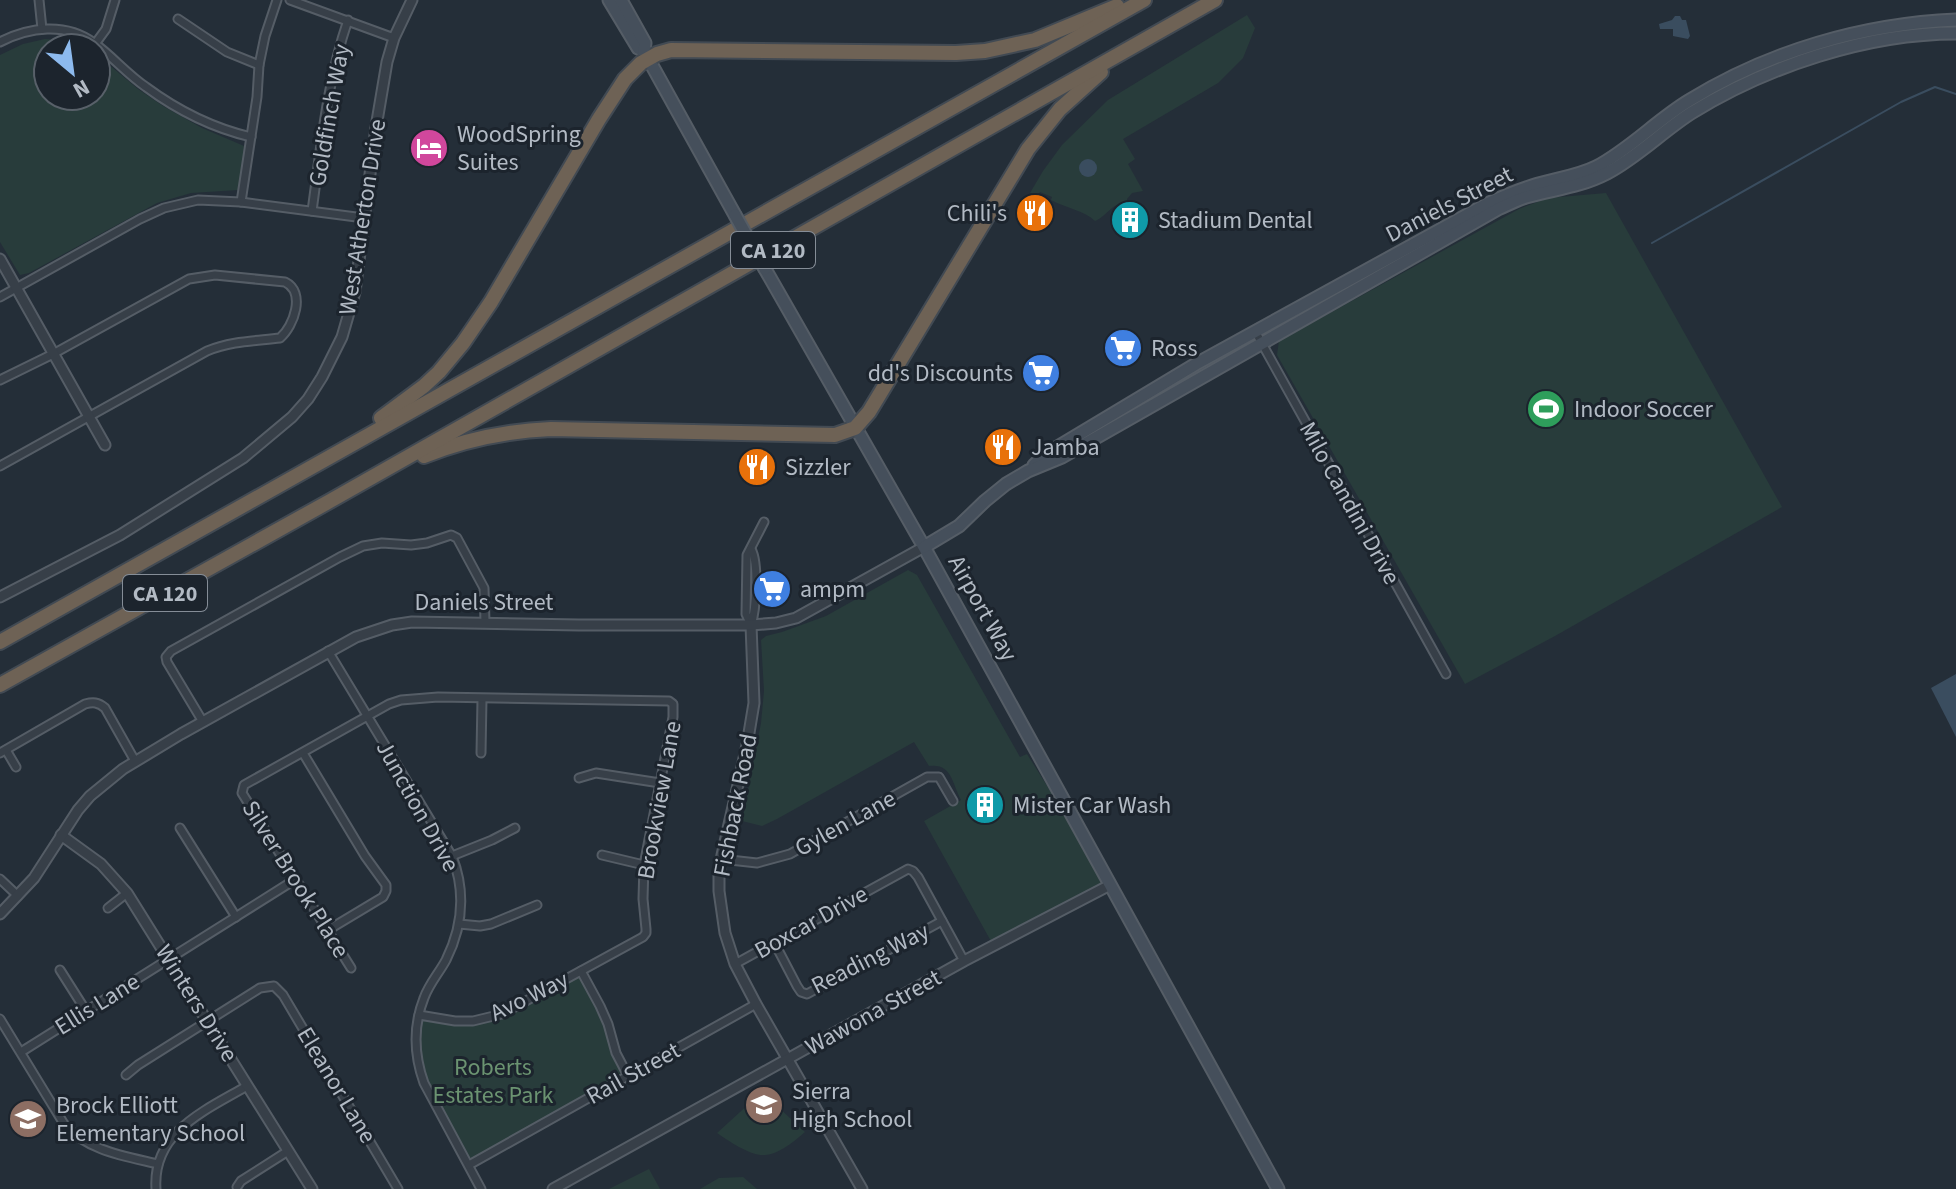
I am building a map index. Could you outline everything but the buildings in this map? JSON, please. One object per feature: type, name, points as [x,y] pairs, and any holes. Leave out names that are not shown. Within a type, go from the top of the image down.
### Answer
[{"type":"highway","points":[[305,471],[424,386],[463,343],[491,302],[599,119],[625,79],[646,55],[671,50],[985,51],[1035,40],[1131,0]]},
{"type":"highway","name":"CA 120","points":[[0,642],[1144,0]]},
{"type":"highway","name":"CA 120","points":[[0,685],[1215,0]]},
{"type":"highway","points":[[330,501],[438,450],[518,431],[551,429],[835,435],[855,428],[869,412],[1008,179],[1049,121],[1111,64],[1164,28]]},
{"type":"main road","name":"Airport Way","points":[[609,0],[638,48],[646,55],[924,547],[1278,1189]]},
{"type":"main road","name":"Airport Way","points":[[621,0],[645,43],[646,55]]},
{"type":"main road","name":"Daniels Street","points":[[1028,471],[1046,454],[1196,364],[1487,204],[1515,191],[1598,166],[1681,106],[1742,72],[1782,55],[1867,30],[1913,22],[1956,20]]},
{"type":"main road","name":"Daniels Street","points":[[924,547],[959,526],[1006,484],[1028,471],[1062,457],[1498,209],[1525,197],[1571,187],[1609,172],[1693,112],[1744,85],[1784,68],[1869,43],[1919,34],[1956,33]]},
{"type":"street","points":[[39,0],[42,29]]},
{"type":"street","points":[[104,32],[115,0]]},
{"type":"street","points":[[241,202],[259,65],[277,0]]},
{"type":"street","points":[[290,0],[394,38]]},
{"type":"street","name":"West Atherton Drive","points":[[0,597],[155,515],[243,458],[292,417],[308,399],[345,327],[355,292],[387,62],[394,38],[412,0]]},
{"type":"street","points":[[178,19],[227,52],[259,65]]},
{"type":"street","name":"Goldfinch Way","points":[[312,211],[336,53],[348,20]]},
{"type":"street","points":[[0,42],[42,29],[70,32]]},
{"type":"street","points":[[112,59],[146,88],[228,132],[251,137]]},
{"type":"street","points":[[0,297],[140,219],[164,208],[198,200],[241,202],[364,218]]},
{"type":"street","points":[[0,259],[105,445]]},
{"type":"street","points":[[0,380],[189,279],[215,275],[285,282],[293,286],[297,293],[298,301],[289,327],[280,338],[220,345],[0,466]]},
{"type":"street","name":"Milo Candini Drive","points":[[1255,331],[1446,674]]},
{"type":"street","name":"Fishback Road","points":[[764,522],[751,549],[755,555],[754,615],[751,625],[754,703],[721,859],[720,907],[735,964],[862,1189]]},
{"type":"street","points":[[203,722],[167,662],[166,657],[171,651],[363,546],[427,543],[451,535],[457,538],[484,588],[485,622]]},
{"type":"street","name":"Daniels Street","points":[[0,914],[34,878],[78,810],[112,777],[135,761],[356,637],[412,622],[579,625],[776,623],[796,618],[924,547]]},
{"type":"street","name":"Junction Drive","points":[[328,651],[452,856],[460,883],[459,924],[445,961],[428,989],[419,1015],[415,1045],[418,1066],[433,1103],[481,1189]]},
{"type":"street","points":[[328,930],[383,897],[386,885],[303,753],[366,716],[401,700],[438,697],[482,699],[481,753]]},
{"type":"street","name":"Brookview Lane","points":[[482,699],[669,701],[673,704],[644,865],[646,933],[632,943]]},
{"type":"street","points":[[16,767],[3,751],[93,702],[105,708],[135,761]]},
{"type":"street","name":"Silver Brook Place","points":[[303,753],[251,781],[242,793],[351,968]]},
{"type":"street","points":[[579,778],[596,773],[660,783]]},
{"type":"street","name":"Gylen Lane","points":[[721,859],[757,863],[790,854],[927,777],[939,777],[953,801]]},
{"type":"street","points":[[180,828],[236,917]]},
{"type":"street","points":[[452,856],[515,828]]},
{"type":"street","name":"Winters Drive","points":[[61,835],[101,864],[127,893],[312,1189]]},
{"type":"street","points":[[602,855],[644,865]]},
{"type":"street","name":"Boxcar Drive","points":[[735,964],[904,870],[913,871],[918,877],[942,921]]},
{"type":"street","points":[[0,879],[18,896]]},
{"type":"street","name":"Ellis Lane","points":[[21,1052],[296,879]]},
{"type":"street","name":"Wawona Street","points":[[553,1189],[964,961],[1110,885]]},
{"type":"street","points":[[108,908],[127,893]]},
{"type":"street","points":[[459,924],[491,924],[537,905]]},
{"type":"street","points":[[942,921],[964,961]]},
{"type":"street","name":"Reading Way","points":[[774,942],[799,989],[807,994],[942,921]]},
{"type":"street","name":"Avo Way","points":[[419,1015],[455,1021],[487,1019],[502,1014],[632,943]]},
{"type":"street","points":[[60,970],[86,1011]]},
{"type":"street","points":[[581,971],[600,1006],[616,1053],[628,1076]]},
{"type":"street","name":"Eleanor Lane","points":[[207,1020],[260,988],[270,985],[278,989],[398,1189]]},
{"type":"street","name":"Rail Street","points":[[469,1165],[756,1004]]},
{"type":"street","points":[[0,1019],[73,1134],[100,1149],[158,1164]]},
{"type":"street","points":[[126,1075],[207,1020]]},
{"type":"street","points":[[156,1189],[158,1164],[169,1140],[198,1115],[247,1086]]},
{"type":"street","points":[[237,1187],[241,1181],[288,1151]]},
{"type":"green space","points":[[1247,15],[1255,28],[1243,58],[1218,83],[1123,139],[1135,159],[1128,164],[1143,191],[1132,193],[1127,204],[1118,204],[1095,221],[1051,200],[1052,197],[1040,192],[1037,196],[1030,193],[1062,145],[1108,100]]},
{"type":"green space","points":[[32,42],[32,112],[112,112],[112,67],[163,106],[202,128],[244,146],[241,186],[238,190],[191,193],[157,203],[29,273],[20,275],[0,242],[0,55]]},
{"type":"green space","points":[[1606,193],[1782,507],[1465,684],[1277,355],[1279,341],[1519,209],[1548,198]]},
{"type":"green space","points":[[908,570],[917,575],[1020,757],[1027,754],[1080,838],[1104,884],[992,943],[924,821],[961,800],[947,771],[929,766],[914,742],[762,826],[742,821],[761,723],[764,691],[761,640],[826,616]]},
{"type":"green space","name":"Roberts Estates Park","points":[[581,971],[628,1076],[469,1165],[418,1066],[419,1015],[455,1021],[487,1019]]},
{"type":"green space","points":[[762,1092],[805,1132],[781,1150],[759,1155],[746,1151],[717,1133]]},
{"type":"green space","points":[[649,1169],[660,1189],[609,1189]]},
{"type":"green space","points":[[743,1177],[757,1189],[700,1189],[719,1178]]},
{"type":"water","points":[[1675,16],[1686,20],[1688,39],[1673,36],[1673,29],[1660,29],[1659,24]]},
{"type":"water","points":[[1084,159],[1092,159],[1097,168],[1095,175],[1084,177],[1079,172],[1079,164]]},
{"type":"water","points":[[1956,674],[1956,737],[1931,688]]},
{"type":"waterway","points":[[1652,243],[1901,102],[1935,87],[1956,94]]},
{"type":"place","name":"WoodSpring Suites","points":[[429,148]]},
{"type":"place","name":"Chili's","points":[[1035,213]]},
{"type":"place","name":"Stadium Dental","points":[[1130,220]]},
{"type":"place","name":"Ross","points":[[1123,348]]},
{"type":"place","name":"dd's Discounts","points":[[1041,373]]},
{"type":"place","name":"Indoor Soccer","points":[[1546,409]]},
{"type":"place","name":"Jamba","points":[[1003,447]]},
{"type":"place","name":"Sizzler","points":[[757,467]]},
{"type":"place","name":"ampm","points":[[772,589]]},
{"type":"place","name":"Mister Car Wash","points":[[985,805]]},
{"type":"place","name":"Sierra High School","points":[[764,1105]]},
{"type":"place","name":"Brock Elliott Elementary School","points":[[28,1119]]}]
